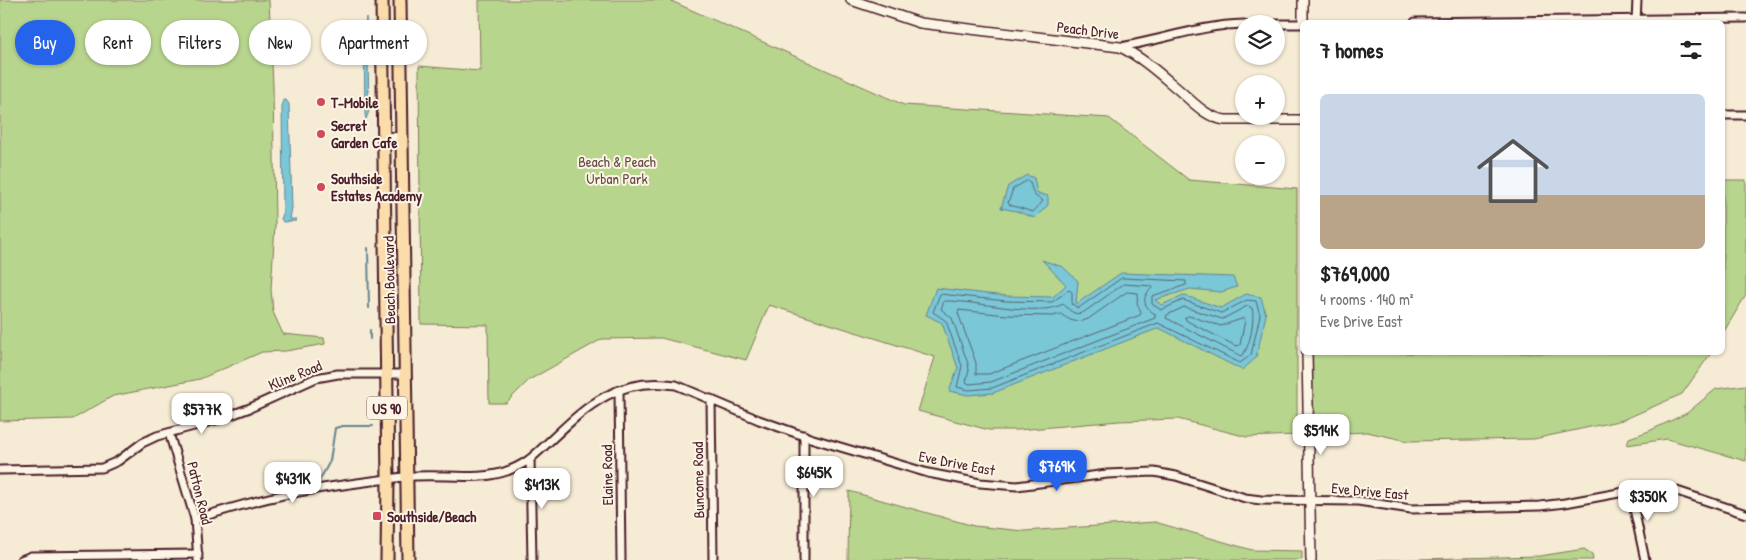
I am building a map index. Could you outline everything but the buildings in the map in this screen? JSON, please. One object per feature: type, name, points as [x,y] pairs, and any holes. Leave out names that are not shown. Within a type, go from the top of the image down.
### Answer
[{"type":"highway","name":"US 90","points":[[382,0],[388,480],[386,557]]},
{"type":"highway","name":"Beach Boulevard","points":[[400,0],[408,560]]},
{"type":"street","name":"Peach Drive","points":[[851,0],[920,23],[1120,47],[1139,58],[1196,106],[1215,119],[1300,120]]},
{"type":"street","points":[[1303,0],[1303,20]]},
{"type":"street","points":[[1636,20],[1637,0]]},
{"type":"street","points":[[1673,20],[1746,18]]},
{"type":"street","points":[[1285,24],[1300,23]]},
{"type":"street","points":[[1120,47],[1211,26],[1235,25]]},
{"type":"street","points":[[1725,115],[1746,115]]},
{"type":"street","points":[[383,136],[402,136]]},
{"type":"street","points":[[1307,355],[1311,560]]},
{"type":"street","name":"Kline Road","points":[[0,470],[102,468],[118,461],[142,443],[157,436],[223,418],[316,378],[327,375],[405,374]]},
{"type":"street","name":"Eve Drive East","points":[[195,519],[281,495],[407,477],[491,476],[512,470],[530,460],[586,408],[605,396],[642,383],[676,385],[759,420],[804,436],[928,474],[980,483],[1017,486],[1107,474],[1154,472],[1176,476],[1245,498],[1261,500],[1358,501],[1411,509],[1540,506],[1651,487],[1674,490],[1746,514]]},
{"type":"street","name":"Elaine Road","points":[[619,390],[622,560]]},
{"type":"street","name":"Buncome Road","points":[[711,399],[713,560]]},
{"type":"street","name":"Patton Road","points":[[169,433],[195,519],[198,557]]},
{"type":"street","points":[[804,436],[804,560]]},
{"type":"street","points":[[530,460],[532,560]]},
{"type":"street","points":[[1630,490],[1645,560]]},
{"type":"street","points":[[21,560],[31,556],[106,558],[198,557]]},
{"type":"green space","points":[[0,0],[269,0],[270,20],[249,20],[249,65],[272,65],[275,225],[271,289],[273,312],[283,334],[324,338],[325,344],[286,351],[262,352],[200,379],[113,396],[73,419],[0,421]]},
{"type":"green space","name":"Beach & Peach Urban Park","points":[[479,0],[669,0],[904,105],[1109,118],[1189,180],[1297,189],[1297,435],[1247,437],[1178,419],[1119,421],[1018,430],[989,430],[918,411],[935,357],[769,305],[746,360],[661,338],[602,339],[529,380],[506,403],[489,403],[488,325],[421,324],[419,66],[480,71]]},
{"type":"green space","points":[[1725,180],[1746,180],[1746,295],[1725,330]]},
{"type":"green space","points":[[1311,355],[1710,355],[1682,394],[1623,420],[1534,439],[1408,441],[1367,432],[1325,434],[1313,432]]},
{"type":"green space","points":[[1746,385],[1746,461],[1667,439],[1627,445],[1629,438],[1687,413],[1716,389]]},
{"type":"green space","points":[[849,491],[974,526],[1024,531],[1155,522],[1252,550],[1302,551],[1302,560],[848,560]]},
{"type":"green space","points":[[1584,549],[1592,554],[1593,560],[1378,560],[1540,556]]},
{"type":"water","points":[[364,65],[368,65],[369,111],[366,119]]},
{"type":"water","points":[[283,100],[286,100],[289,104],[292,208],[290,219],[296,219],[296,221],[283,222],[281,219],[283,214]]},
{"type":"water","points":[[1027,175],[1034,178],[1037,193],[1048,196],[1048,205],[1035,218],[1001,208],[1008,186]]},
{"type":"water","points":[[1042,260],[1063,267],[1078,281],[1076,304],[1121,273],[1233,277],[1237,287],[1221,292],[1190,289],[1155,300],[1162,305],[1183,295],[1221,308],[1246,294],[1261,297],[1266,315],[1256,358],[1242,370],[1159,328],[993,393],[968,395],[949,391],[958,368],[942,323],[926,315],[936,288],[1006,296],[1053,297],[1066,285]]},
{"type":"waterway","points":[[368,248],[369,308]]},
{"type":"waterway","points":[[370,330],[370,339]]},
{"type":"waterway","points":[[318,483],[330,461],[335,428],[343,426],[373,426]]},
{"type":"place","name":"T-Mobile","points":[[321,102]]},
{"type":"place","name":"Secret Garden Cafe","points":[[321,134]]},
{"type":"place","name":"Southside Estates Academy","points":[[321,187]]},
{"type":"place","name":"Southside/Beach","points":[[377,516]]}]
